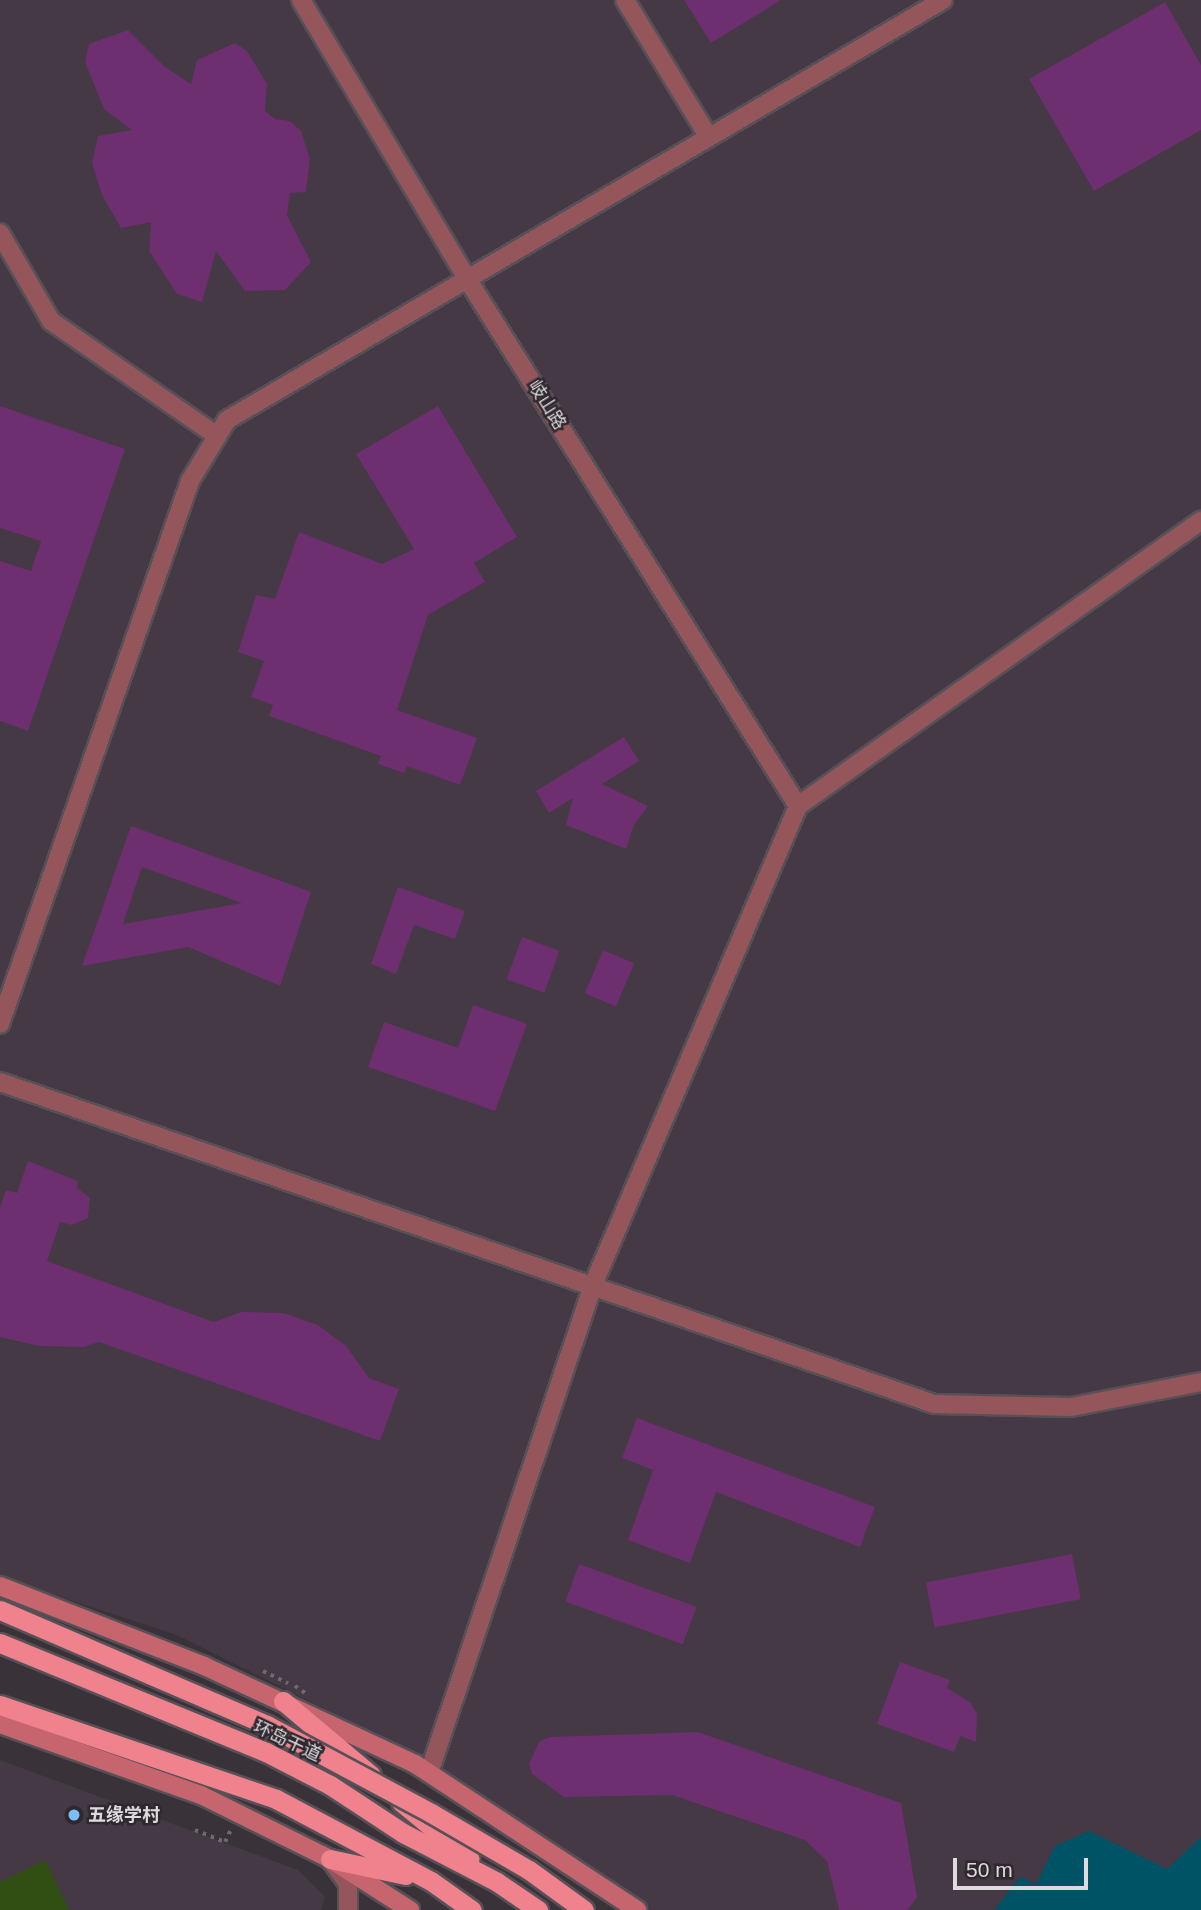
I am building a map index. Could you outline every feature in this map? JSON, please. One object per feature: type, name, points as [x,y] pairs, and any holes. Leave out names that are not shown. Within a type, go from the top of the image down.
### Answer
[{"type":"highway","points":[[0,1610],[267,1725],[431,1812],[529,1870],[584,1910]]},
{"type":"highway","name":"环岛干道","points":[[0,1643],[266,1752],[330,1785],[403,1833],[497,1882],[538,1910]]},
{"type":"highway","points":[[283,1701],[497,1882]]},
{"type":"highway","points":[[0,1705],[276,1799],[431,1881],[472,1910]]},
{"type":"highway","points":[[330,1858],[431,1881]]},
{"type":"main road","points":[[0,1586],[283,1701],[429,1773],[637,1910]]},
{"type":"main road","points":[[0,1724],[201,1794],[330,1858],[410,1910]]},
{"type":"street","name":"岐山路","points":[[301,0],[466,277],[798,806]]},
{"type":"street","points":[[625,0],[708,136]]},
{"type":"street","points":[[0,1024],[190,481],[227,420],[466,277],[943,0]]},
{"type":"street","points":[[0,233],[51,321],[216,436]]},
{"type":"street","points":[[429,1773],[593,1284],[798,806],[1201,521]]},
{"type":"street","points":[[0,1082],[593,1284],[933,1404],[1071,1407],[1201,1382]]},
{"type":"street","points":[[330,1858],[348,1884],[348,1910]]},
{"type":"path","points":[[195,1830],[225,1842],[238,1813]]},
{"type":"shaded area","points":[[0,0],[1201,0],[1201,1910],[647,1910],[421,1757],[177,1635],[0,1577]]},
{"type":"shaded area","name":"五缘学村","points":[[0,1760],[298,1870],[325,1897],[321,1910],[0,1910]]},
{"type":"green space","points":[[45,1860],[69,1910],[0,1910],[0,1882]]},
{"type":"water","points":[[1089,1831],[1167,1869],[1201,1837],[1201,1910],[994,1910],[1020,1877],[1036,1884],[1055,1846]]},
{"type":"building","points":[[684,0],[781,0],[711,43]]},
{"type":"building","points":[[1165,2],[1201,65],[1201,130],[1094,191],[1029,79]]},
{"type":"building","points":[[128,30],[165,67],[191,84],[197,60],[235,43],[247,51],[267,84],[265,111],[275,119],[290,121],[301,131],[310,159],[306,192],[290,193],[287,215],[311,262],[285,290],[245,291],[216,251],[202,302],[177,294],[149,251],[151,222],[121,228],[102,195],[92,163],[98,136],[132,130],[104,109],[85,62],[89,44]]},
{"type":"building","points":[[0,406],[125,449],[28,731],[0,721],[0,561],[31,571],[41,541],[0,528]]},
{"type":"building","points":[[438,406],[517,537],[474,563],[485,582],[428,615],[397,710],[477,738],[460,785],[407,766],[404,773],[378,764],[381,756],[269,716],[273,705],[251,697],[264,661],[238,652],[256,595],[275,599],[299,532],[382,564],[414,549],[356,454]]},
{"type":"building","points":[[624,737],[639,761],[602,784],[648,806],[634,825],[626,849],[566,825],[573,798],[549,813],[536,791]]},
{"type":"building","points":[[131,826],[311,892],[280,986],[188,947],[82,966]],"holes":[[[142,867],[242,903],[123,924]]]},
{"type":"building","points":[[398,887],[465,911],[455,939],[414,925],[396,974],[371,964]]},
{"type":"building","points":[[522,937],[560,951],[544,993],[507,979]]},
{"type":"building","points":[[603,950],[634,963],[616,1007],[585,993]]},
{"type":"building","points":[[473,1005],[527,1024],[495,1111],[368,1067],[384,1022],[458,1048]]},
{"type":"building","points":[[28,1161],[78,1181],[77,1188],[90,1198],[88,1218],[72,1225],[60,1222],[47,1261],[214,1322],[241,1312],[283,1313],[318,1325],[346,1346],[369,1378],[399,1389],[380,1441],[99,1342],[84,1347],[39,1346],[0,1337],[0,1207],[6,1190],[17,1193]]},
{"type":"building","points":[[637,1418],[875,1507],[860,1547],[716,1492],[690,1563],[628,1540],[653,1470],[622,1458]]},
{"type":"building","points":[[1072,1554],[1081,1599],[935,1628],[926,1582]]},
{"type":"building","points":[[579,1564],[696,1607],[683,1644],[565,1602]]},
{"type":"building","points":[[900,1662],[950,1680],[947,1688],[971,1703],[977,1714],[976,1742],[960,1736],[954,1752],[877,1724]]},
{"type":"building","points":[[698,1732],[901,1803],[917,1898],[907,1910],[839,1910],[827,1861],[805,1840],[672,1795],[564,1797],[532,1774],[529,1764],[539,1742],[549,1737]]},
{"type":"place","name":"五缘学村","points":[[74,1815]]}]
